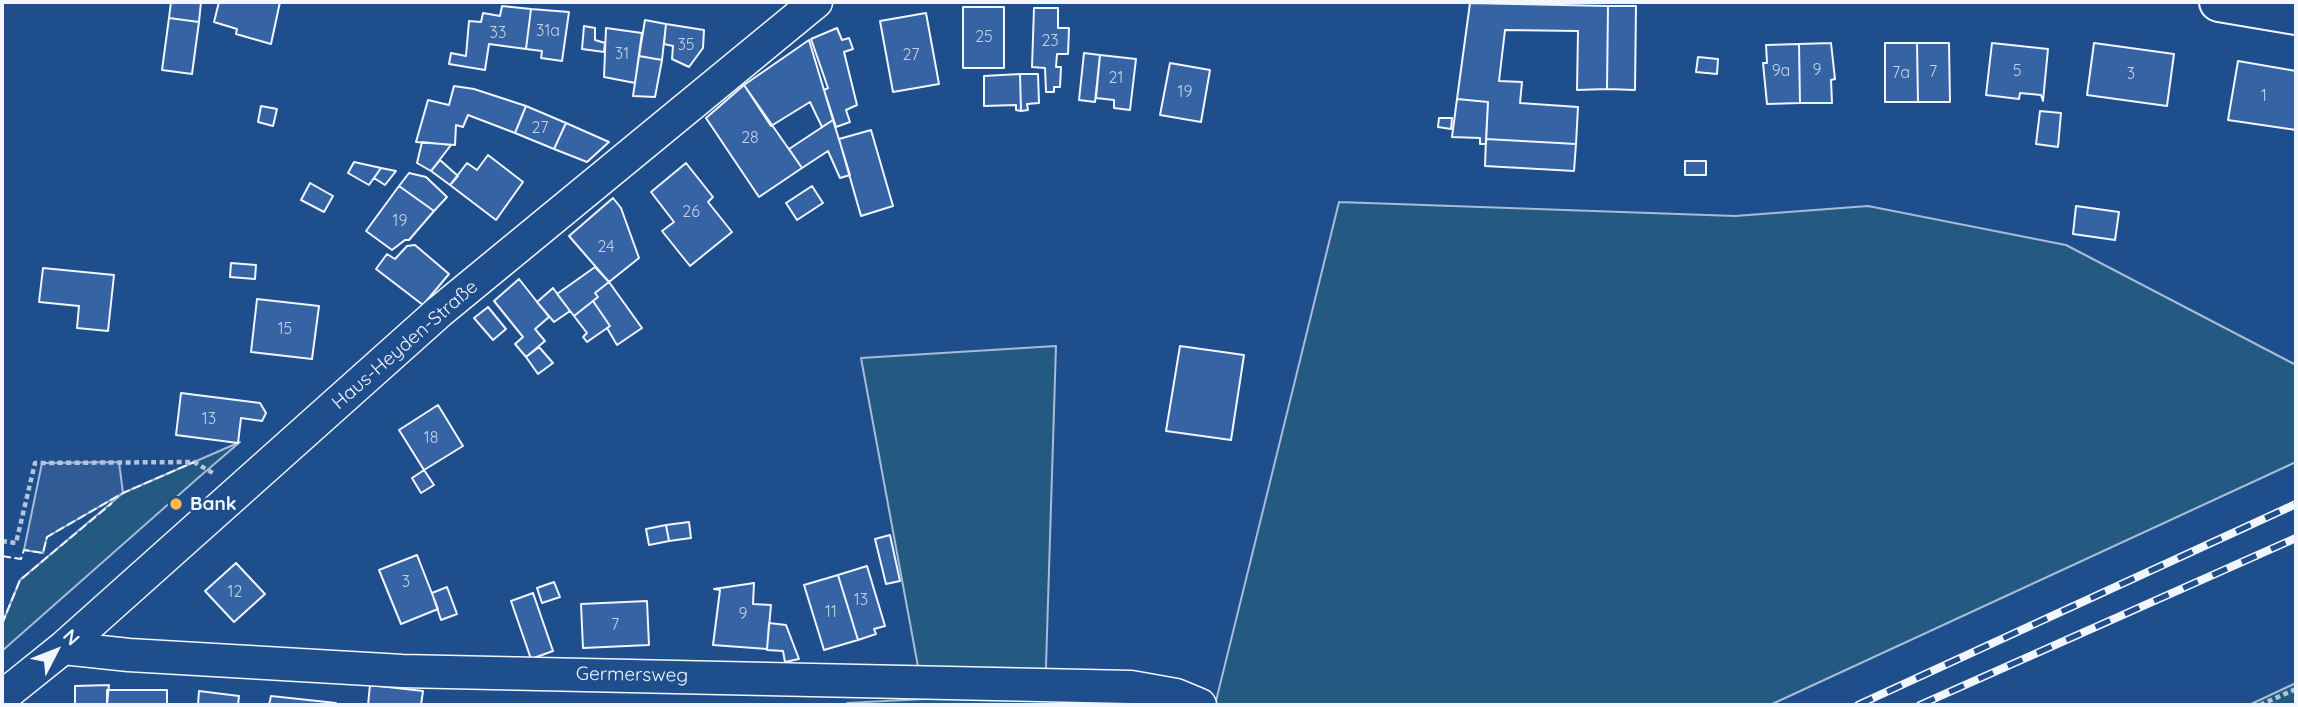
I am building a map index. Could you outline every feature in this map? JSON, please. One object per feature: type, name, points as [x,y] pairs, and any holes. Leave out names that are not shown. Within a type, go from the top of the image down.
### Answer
[{"type":"street","name":"Haus-Heyden-Straße","points":[[2,697],[63,648],[439,312],[816,2]]},
{"type":"street","points":[[2219,2],[2296,15]]},
{"type":"street","name":"Germersweg","points":[[63,648],[129,655],[402,671],[1131,687],[1176,695],[1200,705]]},
{"type":"path","points":[[2,541],[16,543],[36,463],[194,462],[241,489]]},
{"type":"path","points":[[2260,705],[2296,689]]},
{"type":"shaded area","points":[[1339,202],[1735,216],[1868,206],[2066,245],[2296,365],[2296,462],[1770,705],[1215,705]]},
{"type":"shaded area","points":[[1056,346],[1045,698],[1176,705],[846,705],[924,699],[861,358]]},
{"type":"shaded area","points":[[240,442],[2,651],[2,624],[20,580],[123,493]]},
{"type":"shaded area","points":[[119,462],[123,493],[47,537],[43,553],[24,550],[42,463]]},
{"type":"shaded area","points":[[2296,683],[2296,705],[2249,705]]},
{"type":"building","points":[[171,2],[201,2],[199,22],[169,18]]},
{"type":"building","points":[[219,2],[280,2],[271,44],[236,34],[237,29],[214,22]]},
{"type":"building","points":[[1470,3],[1608,6],[1607,89],[1577,90],[1578,31],[1505,30],[1499,81],[1522,82],[1520,103],[1578,107],[1576,144],[1486,139],[1488,102],[1457,99]]},
{"type":"building","points":[[502,6],[531,9],[526,49],[489,44],[485,70],[449,64],[451,53],[466,56],[469,21],[481,22],[483,13],[500,16]]},
{"type":"building","points":[[1608,6],[1636,6],[1635,90],[1607,89]]},
{"type":"building","points":[[963,7],[1004,7],[1004,68],[963,68]]},
{"type":"building","points":[[1034,8],[1058,8],[1058,28],[1069,28],[1068,54],[1057,54],[1056,67],[1061,67],[1060,87],[1054,87],[1054,92],[1046,92],[1045,68],[1032,67]]},
{"type":"building","points":[[531,9],[569,12],[562,61],[541,58],[542,51],[526,49]]},
{"type":"building","points":[[926,13],[939,84],[893,92],[880,21]]},
{"type":"building","points":[[169,18],[199,22],[192,74],[162,70]]},
{"type":"building","points":[[645,20],[666,24],[662,60],[639,56]]},
{"type":"building","points":[[666,24],[704,30],[703,48],[689,67],[672,59],[673,46],[664,44]]},
{"type":"building","points":[[584,26],[595,28],[595,40],[605,43],[604,52],[582,49]]},
{"type":"building","points":[[606,28],[642,33],[635,83],[604,77]]},
{"type":"building","points":[[837,28],[842,40],[849,38],[853,49],[844,52],[857,105],[846,110],[850,122],[836,127],[824,90],[828,88],[811,39]]},
{"type":"building","points":[[809,40],[833,120],[822,127],[810,102],[771,126],[744,85]]},
{"type":"building","points":[[1831,43],[1835,79],[1831,80],[1832,103],[1800,103],[1799,44]]},
{"type":"building","points":[[1885,43],[1917,43],[1918,102],[1885,102]]},
{"type":"building","points":[[1917,43],[1949,43],[1950,102],[1918,102]]},
{"type":"building","points":[[1992,43],[2048,49],[2043,101],[2041,95],[2020,93],[2019,99],[1986,95]]},
{"type":"building","points":[[2094,43],[2174,54],[2167,106],[2087,95]]},
{"type":"building","points":[[1799,44],[1800,103],[1767,104],[1763,63],[1767,63],[1766,45]]},
{"type":"building","points":[[1084,53],[1100,55],[1095,102],[1079,100]]},
{"type":"building","points":[[1100,55],[1136,59],[1130,110],[1114,108],[1114,100],[1096,98]]},
{"type":"building","points":[[639,56],[662,60],[655,97],[633,96]]},
{"type":"building","points":[[1698,57],[1718,59],[1717,74],[1696,72]]},
{"type":"building","points":[[2238,61],[2296,71],[2296,130],[2228,120]]},
{"type":"building","points":[[1170,63],[1210,70],[1201,122],[1160,115]]},
{"type":"building","points":[[1020,74],[1038,74],[1039,103],[1027,104],[1028,110],[1021,111]]},
{"type":"building","points":[[1020,74],[1021,111],[1016,110],[1016,105],[984,106],[984,76]]},
{"type":"building","points":[[744,85],[802,168],[759,197],[706,118]]},
{"type":"building","points":[[454,86],[474,89],[526,106],[515,133],[468,115],[463,127],[456,125],[455,145],[416,142],[428,100],[449,105]]},
{"type":"building","points":[[1457,99],[1488,102],[1486,144],[1480,144],[1480,138],[1452,137]]},
{"type":"building","points":[[261,106],[277,109],[273,126],[258,122]]},
{"type":"building","points":[[526,106],[566,123],[554,149],[515,133]]},
{"type":"building","points":[[2040,111],[2061,113],[2058,147],[2036,144]]},
{"type":"building","points":[[1439,118],[1452,118],[1451,129],[1438,127]]},
{"type":"building","points":[[833,120],[850,175],[840,178],[828,151],[802,168],[789,149]]},
{"type":"building","points":[[566,123],[609,142],[587,162],[554,149]]},
{"type":"building","points":[[871,130],[893,206],[861,216],[839,139]]},
{"type":"building","points":[[1486,139],[1576,144],[1574,171],[1485,166]]},
{"type":"building","points":[[422,142],[451,145],[431,171],[417,163]]},
{"type":"building","points":[[488,155],[523,182],[496,220],[450,185],[467,163],[477,170]]},
{"type":"building","points":[[440,160],[458,176],[450,185],[431,171]]},
{"type":"building","points":[[1685,161],[1706,161],[1706,175],[1685,175]]},
{"type":"building","points":[[354,162],[381,168],[369,185],[348,173]]},
{"type":"building","points":[[686,163],[713,197],[708,202],[732,232],[690,266],[662,231],[674,222],[651,192]]},
{"type":"building","points":[[381,168],[396,171],[385,185],[374,178]]},
{"type":"building","points":[[409,173],[426,177],[447,197],[434,211],[399,186]]},
{"type":"building","points":[[310,183],[333,196],[324,212],[301,200]]},
{"type":"building","points":[[399,186],[434,211],[409,240],[392,250],[366,231]]},
{"type":"building","points":[[812,186],[823,203],[797,220],[786,203]]},
{"type":"building","points":[[613,198],[621,208],[639,258],[609,282],[569,236]]},
{"type":"building","points":[[2076,206],[2119,212],[2115,240],[2073,234]]},
{"type":"building","points":[[415,245],[449,274],[423,305],[376,269],[387,254],[395,259],[407,246]]},
{"type":"building","points":[[231,263],[256,265],[255,279],[230,277]]},
{"type":"building","points":[[595,267],[609,282],[595,293],[598,297],[574,316],[557,294]]},
{"type":"building","points":[[43,268],[114,275],[108,331],[77,328],[79,306],[39,302]]},
{"type":"building","points":[[519,279],[549,317],[535,329],[545,341],[526,357],[515,344],[523,337],[494,301]]},
{"type":"building","points":[[609,282],[642,328],[617,345],[607,328],[610,326],[593,301],[598,297],[595,293]]},
{"type":"building","points":[[553,288],[570,311],[554,322],[537,302]]},
{"type":"building","points":[[257,299],[319,306],[312,359],[251,352]]},
{"type":"building","points":[[593,301],[610,326],[587,342],[583,337],[587,333],[574,316]]},
{"type":"building","points":[[488,307],[506,329],[493,340],[474,318]]},
{"type":"building","points":[[1180,346],[1244,355],[1231,440],[1166,431]]},
{"type":"building","points":[[539,347],[553,363],[538,374],[526,357]]},
{"type":"building","points":[[181,393],[260,403],[266,413],[262,421],[241,418],[238,443],[176,435]]},
{"type":"building","points":[[438,405],[463,446],[424,470],[399,430]]},
{"type":"building","points":[[424,470],[434,485],[421,493],[412,478]]},
{"type":"building","points":[[689,522],[691,538],[669,541],[666,525]]},
{"type":"building","points":[[666,525],[669,541],[649,545],[646,529]]},
{"type":"building","points":[[890,535],[900,581],[886,584],[875,539]]},
{"type":"building","points":[[417,555],[438,609],[401,624],[379,570]]},
{"type":"building","points":[[236,563],[265,594],[234,622],[205,591]]},
{"type":"building","points":[[867,566],[885,626],[874,629],[876,634],[858,640],[838,575]]},
{"type":"building","points":[[838,575],[858,640],[824,650],[804,585]]},
{"type":"building","points":[[554,582],[560,597],[542,603],[537,588]]},
{"type":"building","points":[[754,583],[753,604],[771,605],[767,649],[713,645],[720,590],[714,589]]},
{"type":"building","points":[[447,587],[457,614],[441,620],[432,593]]},
{"type":"building","points":[[533,593],[553,651],[531,659],[511,601]]},
{"type":"building","points":[[647,601],[649,645],[583,648],[581,604]]},
{"type":"building","points":[[769,623],[786,625],[799,659],[785,662],[783,651],[767,650]]},
{"type":"building","points":[[109,685],[107,705],[75,705],[75,686]]},
{"type":"building","points":[[370,685],[423,691],[421,705],[368,705]]},
{"type":"building","points":[[107,690],[167,690],[167,705],[107,705]]},
{"type":"building","points":[[199,691],[239,696],[238,705],[198,705]]},
{"type":"building","points":[[271,696],[336,703],[336,705],[269,705]]},
{"type":"railway","points":[[1858,705],[2296,504]]},
{"type":"railway","points":[[1920,705],[2296,538]]},
{"type":"fence","points":[[2,556],[21,559],[24,550],[43,553],[47,537],[123,493],[194,462]]},
{"type":"fence","points":[[2,624],[20,580],[112,503]]},
{"type":"fence","points":[[2,546],[2,551]]},
{"type":"place","name":"Bank","points":[[176,504]]}]
